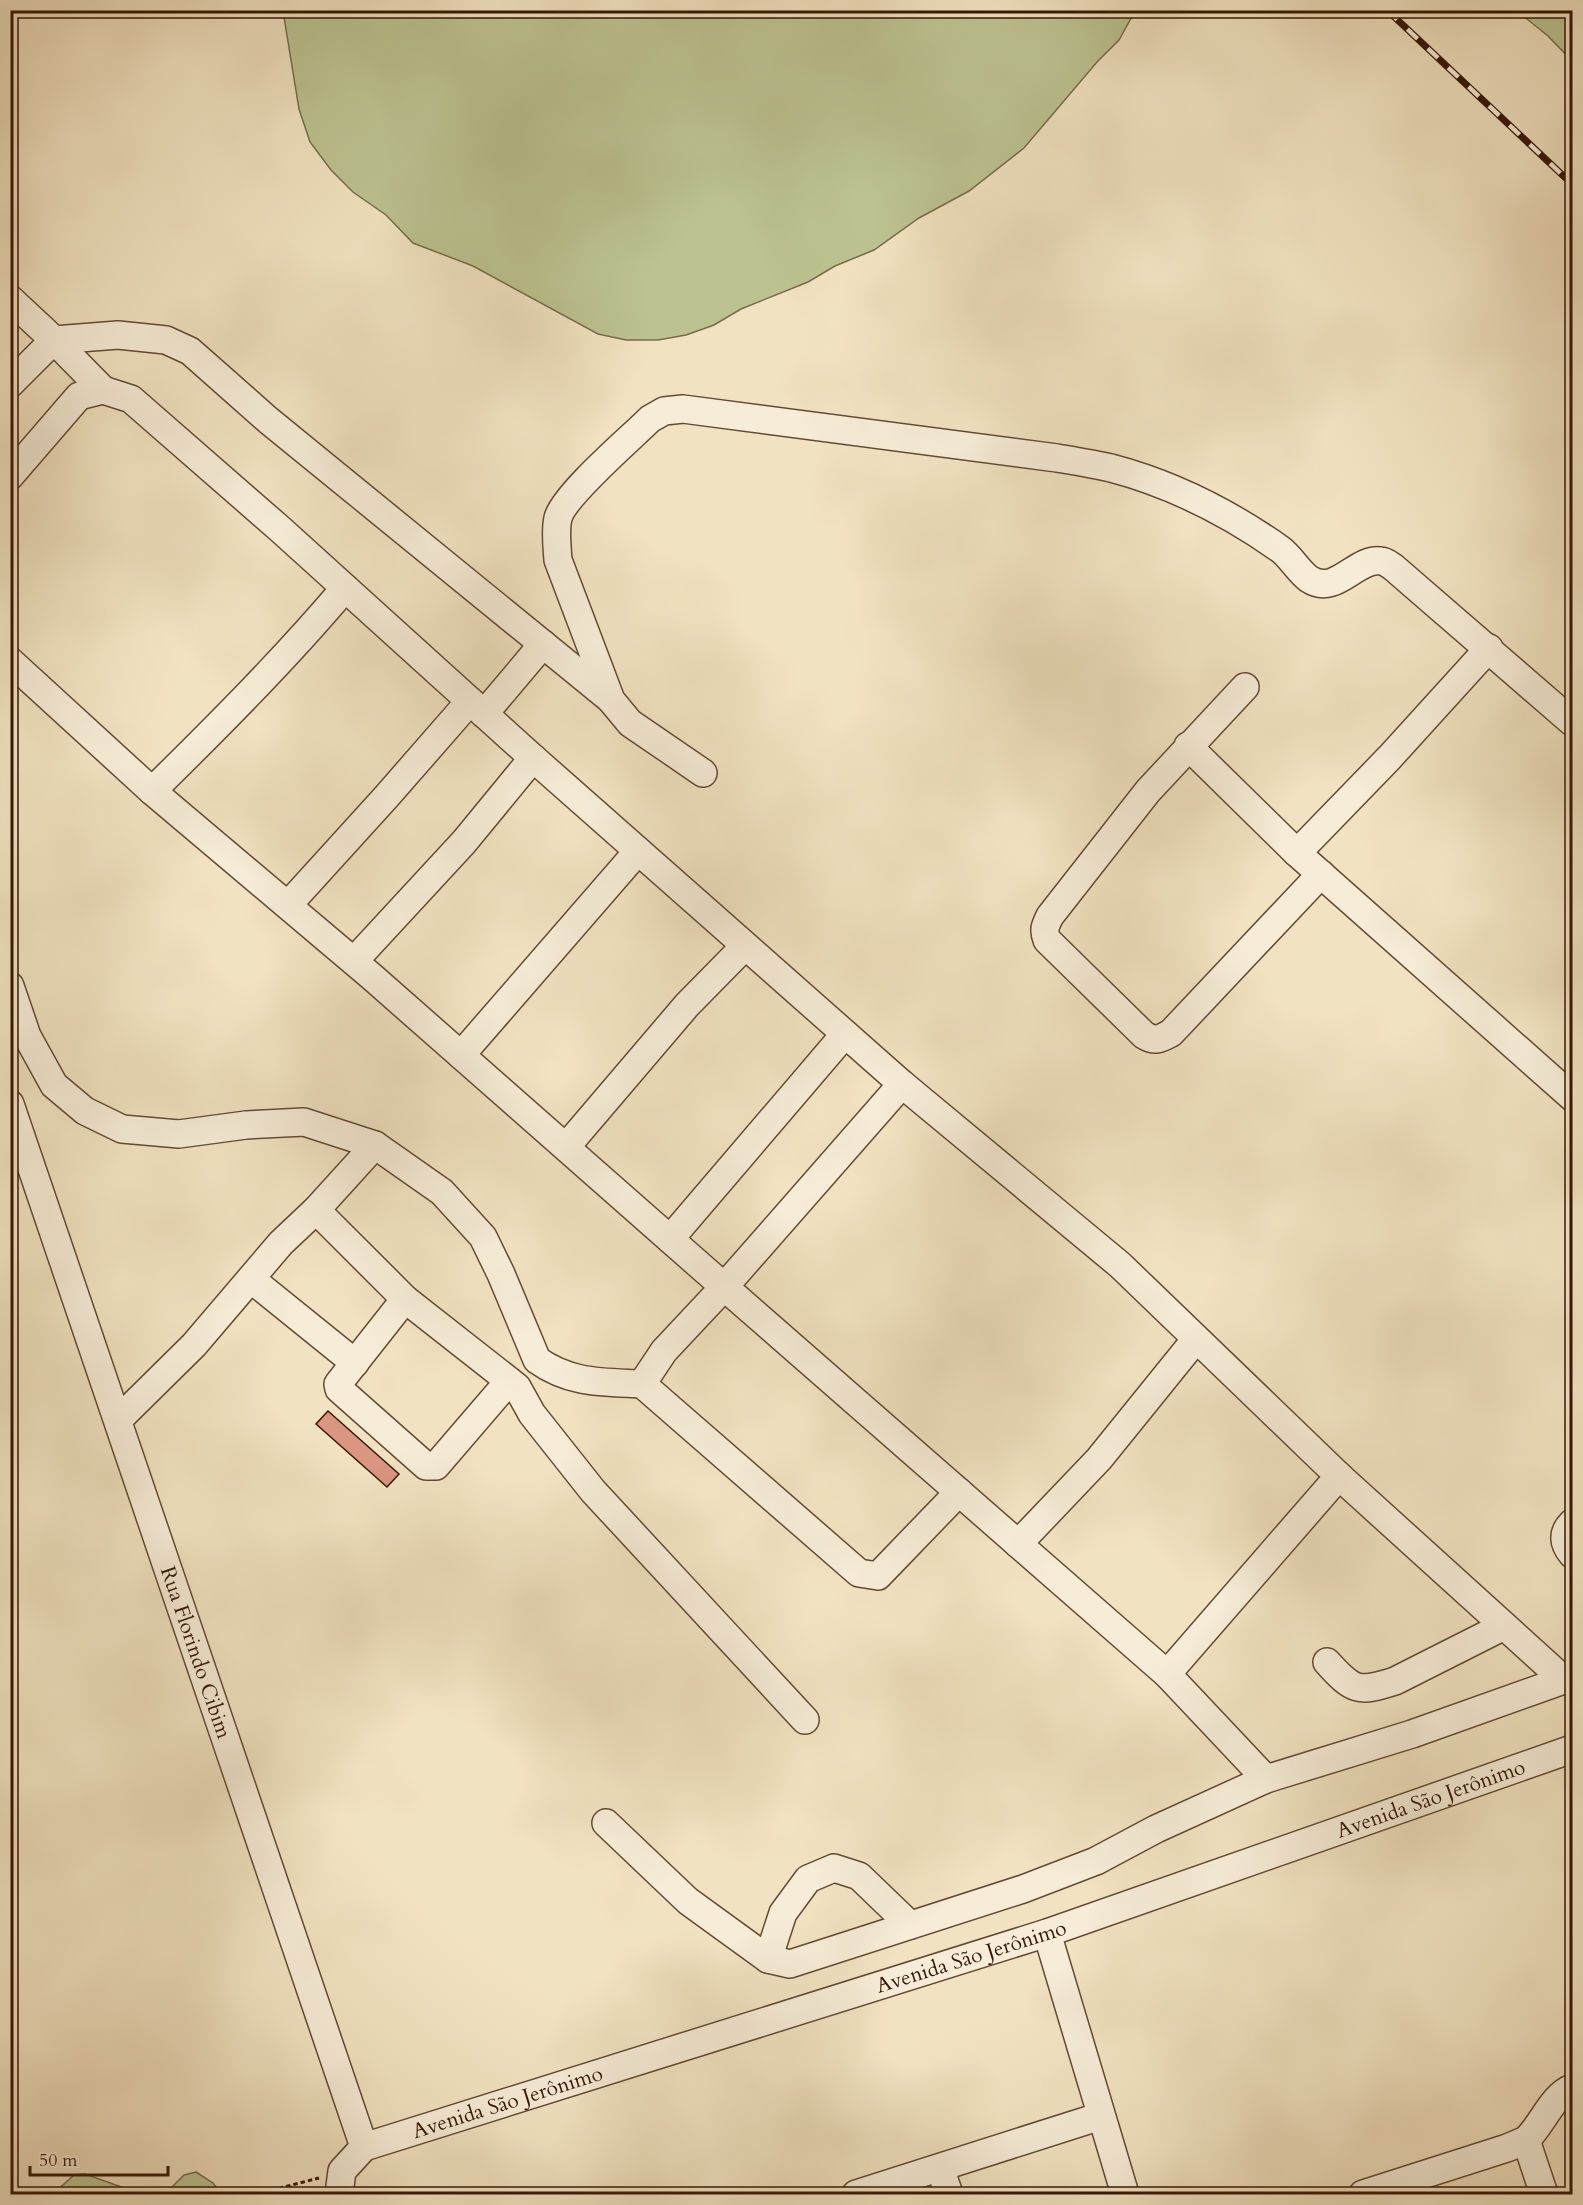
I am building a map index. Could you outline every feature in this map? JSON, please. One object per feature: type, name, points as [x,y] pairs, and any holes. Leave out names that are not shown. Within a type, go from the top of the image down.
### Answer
[{"type":"street","points":[[10,299],[103,390],[131,399],[902,1084],[1120,1265],[1339,1476],[1504,1626],[1568,1679]]},
{"type":"street","points":[[10,384],[54,340],[118,335],[166,340],[190,351],[268,420],[610,699],[630,723],[703,773]]},
{"type":"street","points":[[10,476],[80,396],[103,390]]},
{"type":"street","points":[[610,699],[558,560],[556,537],[558,517],[568,498],[650,419],[664,411],[682,409],[1057,458],[1112,468],[1199,500],[1243,523],[1284,551],[1309,579],[1327,583],[1342,578],[1369,561],[1382,561],[1393,567],[1489,648],[1572,722]]},
{"type":"street","points":[[152,791],[284,658],[345,588]]},
{"type":"street","points":[[288,905],[387,796],[543,644]]},
{"type":"street","points":[[1297,853],[1390,757],[1489,648]]},
{"type":"street","points":[[10,661],[152,791],[354,961],[1167,1674],[1266,1779]]},
{"type":"street","points":[[1245,687],[1188,746],[1114,832],[1044,927],[1047,940],[1144,1035],[1150,1039],[1160,1040],[1171,1033],[1321,874]]},
{"type":"street","points":[[1188,746],[1297,853],[1571,1091]]},
{"type":"street","points":[[354,961],[464,842],[533,758]]},
{"type":"street","points":[[461,1055],[638,851]]},
{"type":"street","points":[[566,1147],[687,1005],[746,945]]},
{"type":"street","points":[[10,986],[27,1036],[54,1085],[85,1111],[122,1129],[179,1134],[246,1125],[304,1122],[375,1145],[442,1192],[483,1237],[537,1360],[549,1368],[586,1382],[642,1383],[859,1573],[878,1575],[959,1492]]},
{"type":"street","points":[[670,1239],[845,1034]]},
{"type":"street","points":[[642,1383],[664,1351],[724,1287],[902,1084]]},
{"type":"street","name":"Rua Florindo Cibim","points":[[10,1104],[364,2147]]},
{"type":"street","points":[[118,1420],[194,1345],[281,1243],[316,1210],[375,1145]]},
{"type":"street","points":[[316,1210],[405,1299],[518,1388],[532,1414],[593,1491],[805,1720]]},
{"type":"street","points":[[250,1279],[355,1363]]},
{"type":"street","points":[[405,1299],[339,1381],[339,1389],[426,1466],[436,1466],[509,1381]]},
{"type":"street","points":[[1018,1544],[1099,1459],[1196,1339]]},
{"type":"street","points":[[532,1414],[549,1368]]},
{"type":"street","points":[[1167,1674],[1339,1476]]},
{"type":"street","points":[[1572,1523],[1565,1533],[1564,1540],[1572,1554]]},
{"type":"street","points":[[1327,1662],[1350,1685],[1362,1689],[1380,1686],[1405,1676],[1504,1626]]},
{"type":"street","points":[[606,1823],[688,1901],[768,1959],[790,1964],[1023,1889],[1096,1861],[1156,1830],[1266,1779],[1412,1734],[1568,1679]]},
{"type":"street","name":"Avenida São Jerônimo","points":[[364,2147],[1047,1934],[1572,1749]]},
{"type":"street","points":[[768,1959],[783,1913],[808,1879],[834,1868],[859,1876],[910,1925]]},
{"type":"street","points":[[1047,1934],[1125,2194]]},
{"type":"street","points":[[1363,2194],[1526,2140],[1559,2097],[1572,2088]]},
{"type":"street","points":[[856,2194],[1101,2116]]},
{"type":"street","points":[[1526,2140],[1544,2194]]},
{"type":"street","points":[[341,2183],[364,2147]]},
{"type":"street","points":[[940,2168],[948,2194]]},
{"type":"path","points":[[257,2194],[290,2186],[341,2183]]},
{"type":"path","points":[[290,2186],[293,2194]]},
{"type":"green space","points":[[283,10],[1135,11],[1119,40],[1097,62],[1024,148],[969,191],[919,218],[874,250],[835,266],[808,282],[741,309],[714,325],[686,335],[658,340],[626,340],[598,334],[473,266],[413,243],[386,215],[353,192],[331,170],[310,142],[299,109]]},
{"type":"green space","points":[[1517,11],[1572,11],[1572,61],[1548,36]]},
{"type":"green space","points":[[196,2172],[213,2183],[222,2194],[165,2194],[184,2175]]},
{"type":"green space","points":[[85,2174],[141,2194],[53,2194],[74,2175]]},
{"type":"building","points":[[328,1411],[399,1474],[387,1487],[316,1424]]},
{"type":"railway","points":[[1387,10],[1572,184]]}]
